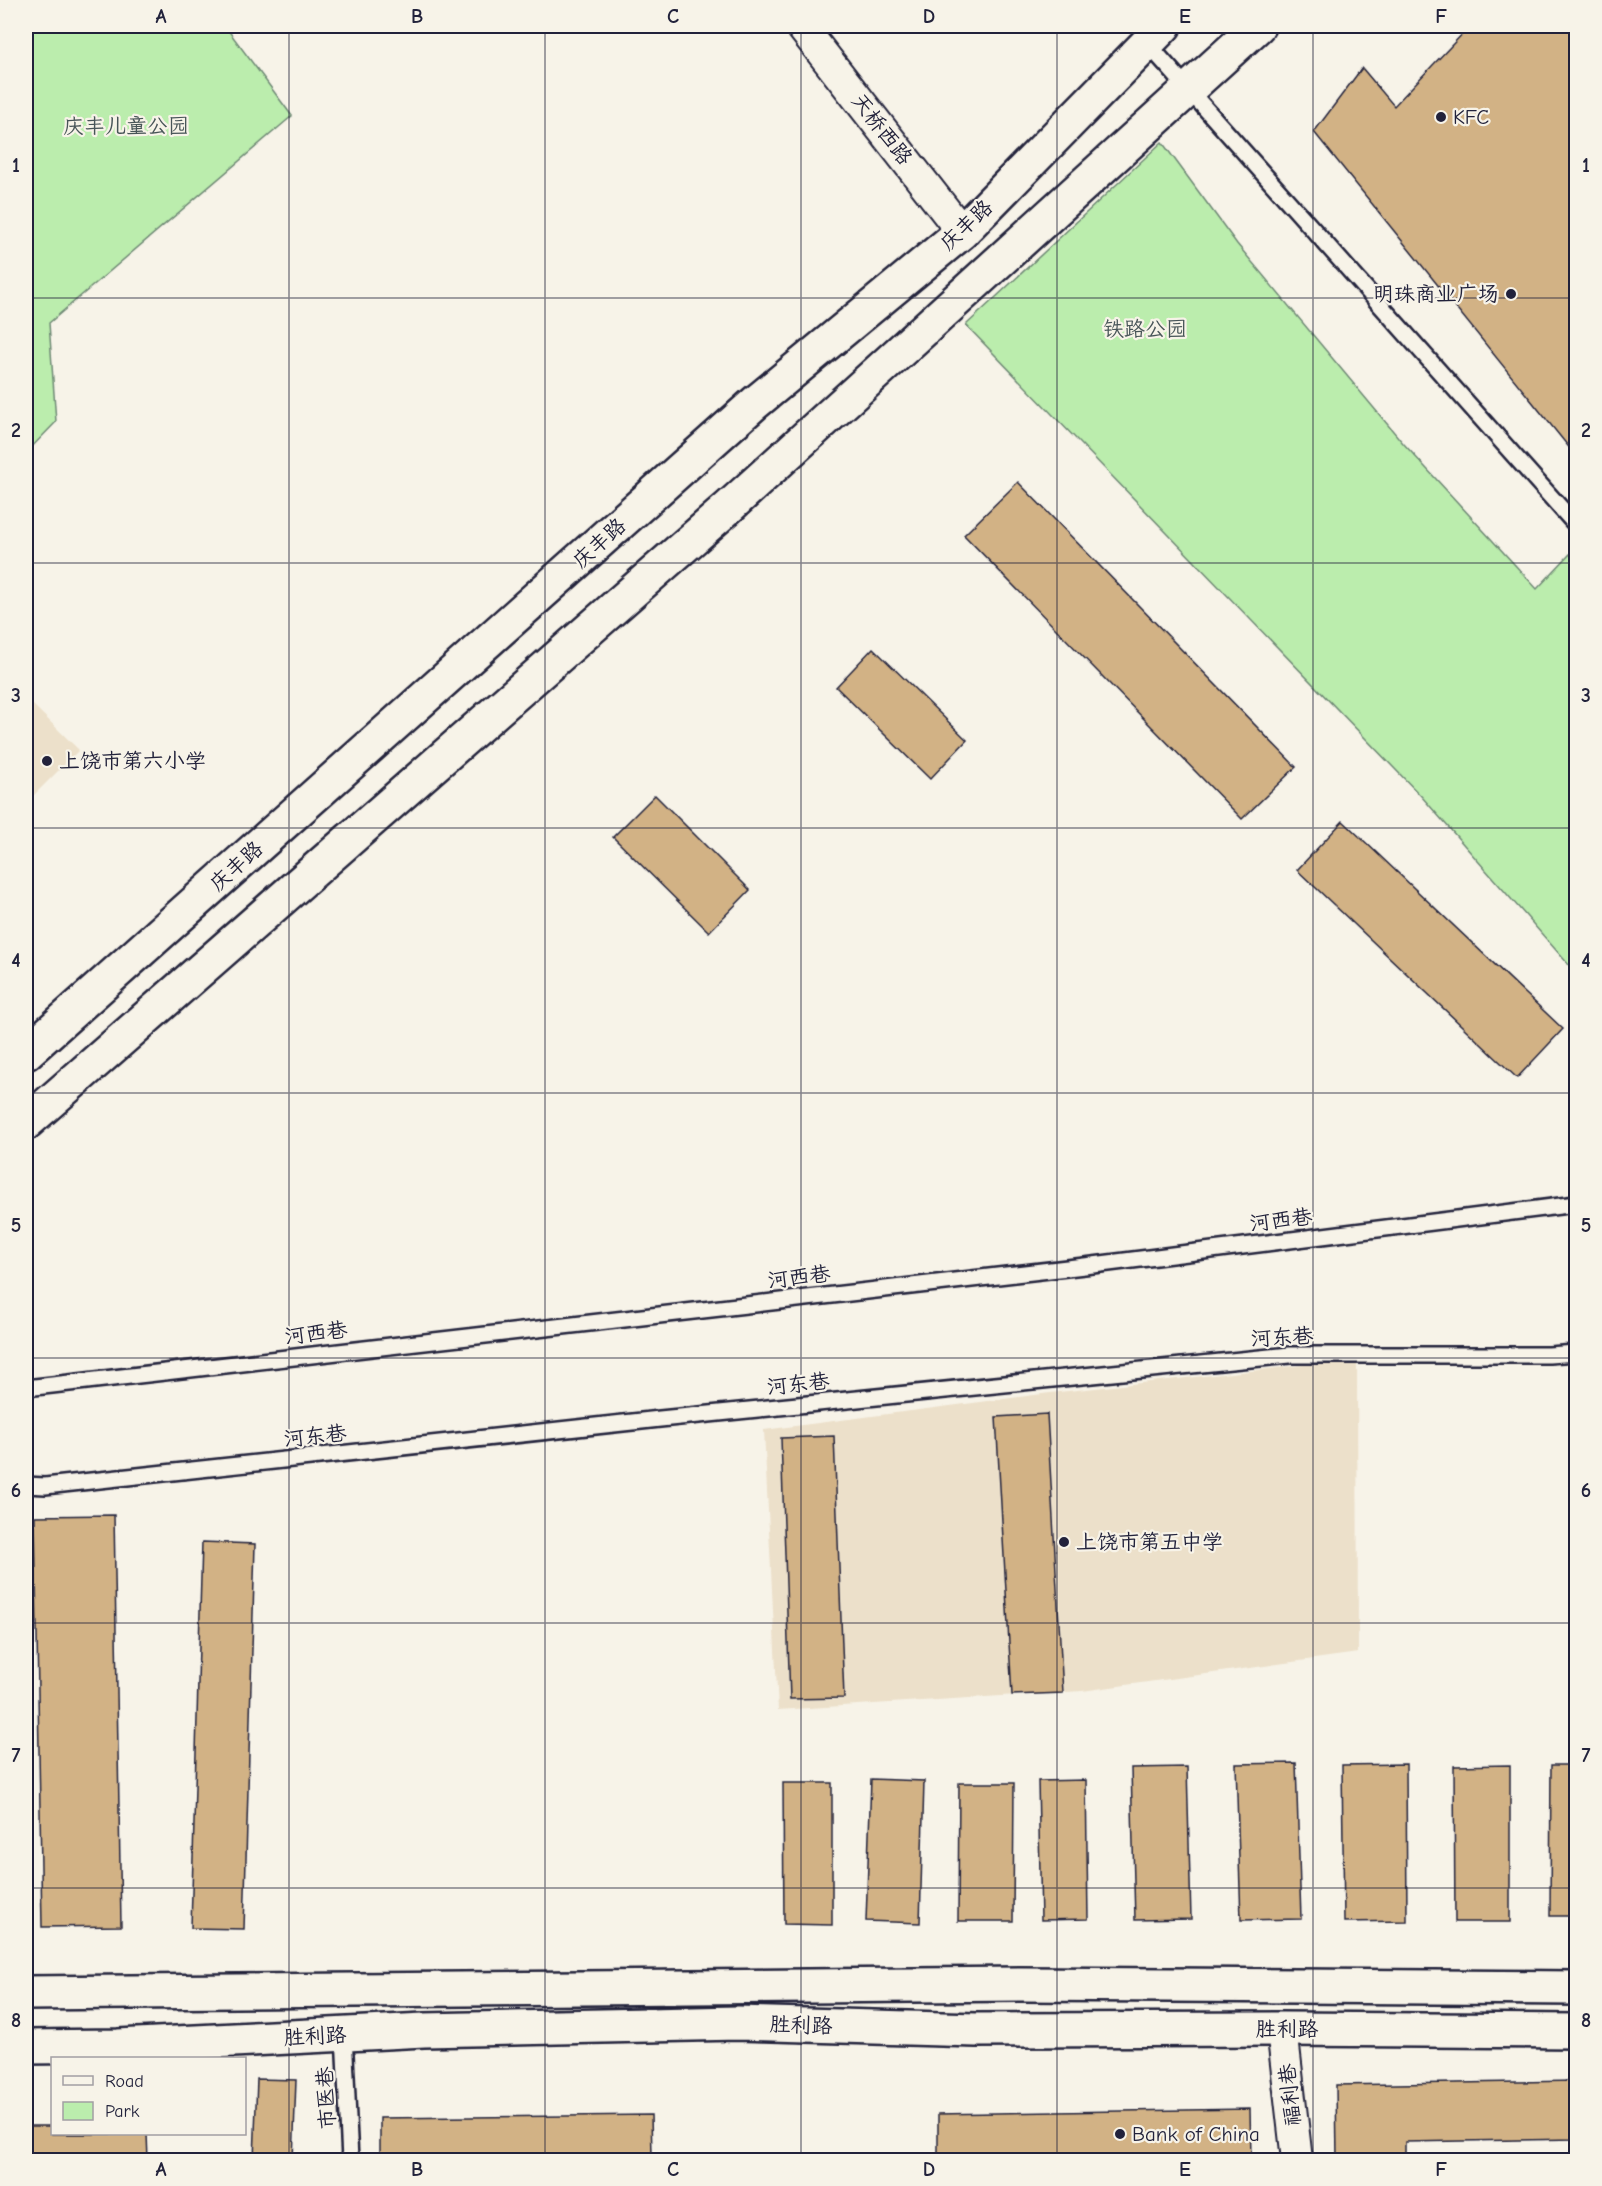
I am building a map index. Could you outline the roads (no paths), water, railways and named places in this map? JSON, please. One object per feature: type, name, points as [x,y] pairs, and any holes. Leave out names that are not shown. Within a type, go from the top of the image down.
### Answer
[{"type":"main road","points":[[26,1123],[729,507],[1258,26]]},
{"type":"main road","name":"庆丰路","points":[[26,1053],[755,403],[962,232],[1156,35]]},
{"type":"main road","name":"胜利路","points":[[26,1993],[1021,1984],[1576,1988]]},
{"type":"main road","name":"胜利路","points":[[26,2047],[117,2046],[424,2030],[738,2023],[976,2030],[1576,2031]]},
{"type":"street","name":"天桥西路","points":[[801,26],[962,232]]},
{"type":"street","name":"福利巷","points":[[1282,2029],[1297,2160]]},
{"type":"lane","points":[[1156,35],[1188,89],[1576,525]]},
{"type":"lane","name":"河西巷","points":[[26,1388],[1093,1265],[1576,1204]]},
{"type":"lane","name":"河东巷","points":[[26,1485],[45,1486],[660,1419],[1290,1355],[1549,1355],[1576,1353]]},
{"type":"lane","name":"市医巷","points":[[344,2034],[350,2160]]},
{"type":"place","name":"KFC","points":[[1441,117]]},
{"type":"place","name":"明珠商业广场","points":[[1511,294]]},
{"type":"place","name":"上饶市第六小学","points":[[47,761]]},
{"type":"place","name":"上饶市第五中学","points":[[1064,1542]]},
{"type":"place","name":"Bank of China","points":[[1120,2134]]},
{"type":"park label","name":"庆丰儿童公园","points":[[126,126]]},
{"type":"park label","name":"铁路公园","points":[[1145,329]]}]
